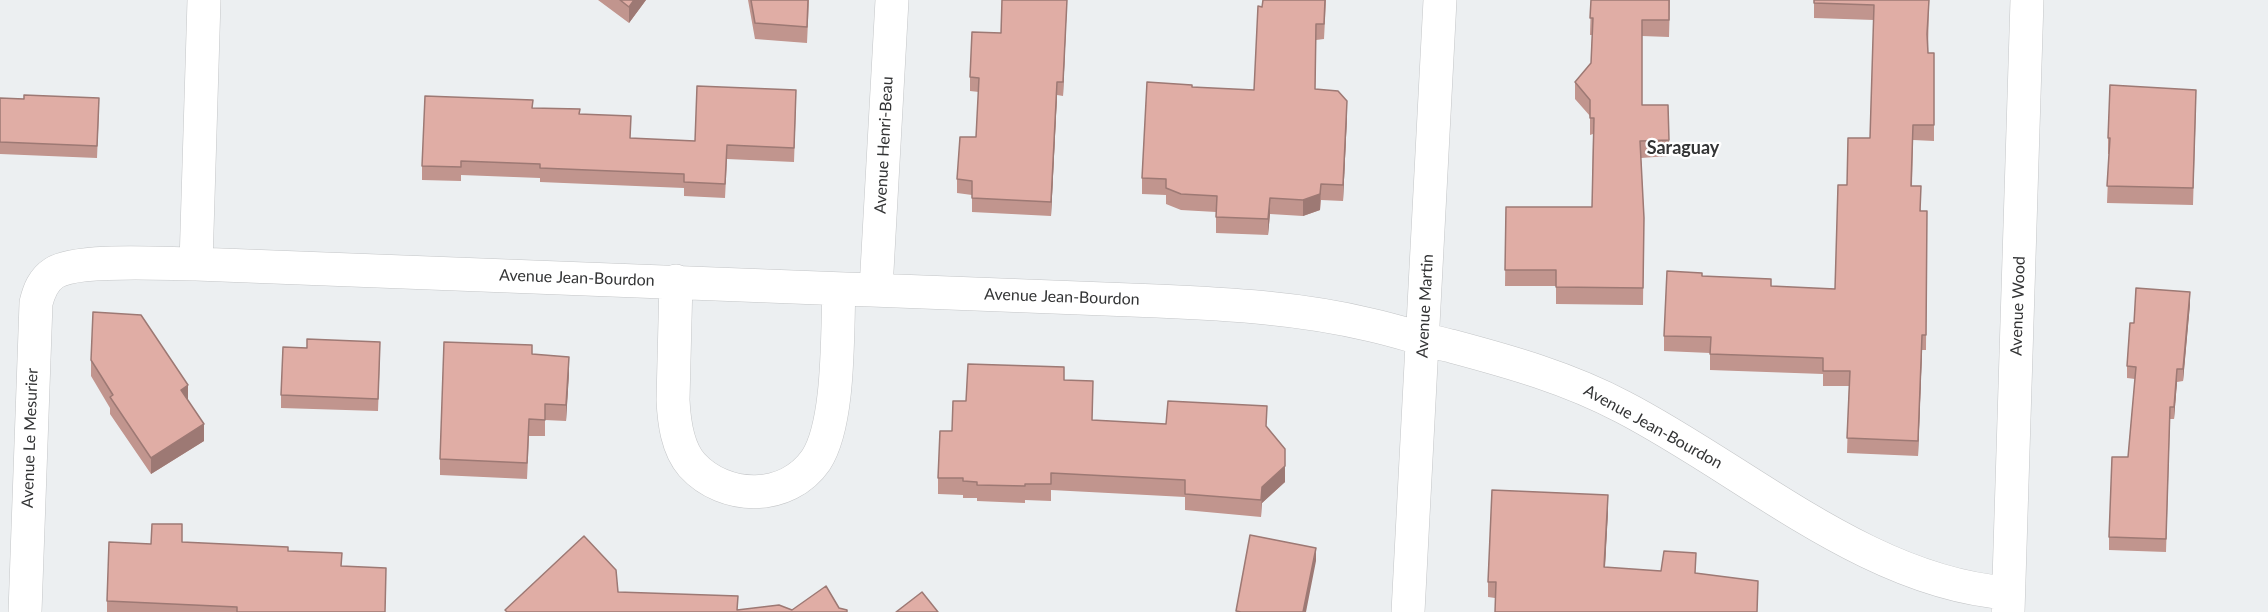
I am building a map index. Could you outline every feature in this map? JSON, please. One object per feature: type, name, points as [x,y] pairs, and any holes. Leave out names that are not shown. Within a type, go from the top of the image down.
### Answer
[{"type":"street","points":[[196,264],[204,0]]},
{"type":"street","name":"Avenue Henri-Beau","points":[[876,290],[892,0]]},
{"type":"street","name":"Avenue Martin","points":[[1408,612],[1440,0]]},
{"type":"street","name":"Avenue Wood","points":[[2008,602],[2027,0]]},
{"type":"street","name":"Avenue Jean-Bourdon","points":[[56,272],[82,265],[196,264],[676,281],[1243,305],[1370,325],[1504,360],[1566,380],[1654,424],[1800,514],[1875,554],[1952,584],[2008,602]]},
{"type":"street","name":"Avenue Le Mesurier","points":[[24,612],[34,323],[40,289],[56,272]]},
{"type":"street","points":[[676,281],[673,408],[679,441],[691,463],[705,476],[721,486],[742,493],[762,492],[781,486],[800,476],[815,461],[825,441],[835,377],[839,289]]},
{"type":"building","points":[[620,0],[634,0],[629,7]]},
{"type":"building","points":[[751,0],[808,0],[807,27],[755,23]]},
{"type":"building","points":[[1002,0],[1067,0],[1063,82],[1057,82],[1051,202],[972,198],[972,181],[957,179],[960,137],[976,137],[979,78],[970,77],[972,32],[1001,33]]},
{"type":"building","points":[[1263,0],[1325,0],[1324,24],[1316,24],[1315,89],[1338,91],[1347,101],[1343,185],[1321,184],[1320,194],[1303,200],[1270,198],[1268,219],[1216,217],[1217,196],[1181,194],[1166,188],[1166,179],[1142,178],[1147,82],[1254,90],[1258,6],[1262,7]]},
{"type":"building","points":[[1591,0],[1669,0],[1669,20],[1642,20],[1642,105],[1668,105],[1669,140],[1640,141],[1644,218],[1643,288],[1556,287],[1556,270],[1505,270],[1506,207],[1592,207],[1594,118],[1590,118],[1590,100],[1575,82],[1591,63],[1593,18],[1590,18]]},
{"type":"building","points":[[1814,0],[1929,0],[1927,34],[1928,53],[1934,53],[1934,125],[1913,125],[1911,186],[1921,186],[1920,211],[1927,211],[1926,335],[1922,335],[1918,441],[1847,438],[1850,371],[1823,371],[1823,358],[1710,354],[1711,337],[1664,336],[1667,271],[1702,273],[1702,276],[1771,279],[1771,286],[1835,289],[1838,185],[1847,185],[1848,138],[1870,138],[1874,5],[1814,3]]},
{"type":"building","points":[[2110,85],[2196,90],[2193,188],[2107,186]]},
{"type":"building","points":[[697,86],[796,90],[794,148],[727,145],[725,184],[684,182],[684,174],[540,168],[540,164],[461,161],[461,167],[422,166],[425,96],[533,100],[532,108],[580,109],[579,114],[631,116],[630,138],[695,141]]},
{"type":"building","points":[[24,95],[99,98],[97,146],[0,142],[0,98],[24,99]]},
{"type":"building","points":[[2136,288],[2190,292],[2183,369],[2177,369],[2174,407],[2170,407],[2166,539],[2109,537],[2112,457],[2128,457],[2136,367],[2127,366],[2130,323],[2134,323]]},
{"type":"building","points":[[93,312],[141,315],[188,385],[181,390],[204,424],[151,458],[110,397],[113,395],[91,360]]},
{"type":"building","points":[[307,339],[380,342],[378,399],[281,395],[283,347],[307,348]]},
{"type":"building","points":[[444,342],[532,345],[532,354],[569,357],[566,405],[545,404],[545,420],[529,419],[527,463],[440,459]]},
{"type":"building","points":[[968,364],[1064,367],[1064,380],[1093,381],[1092,420],[1166,424],[1168,401],[1267,406],[1266,426],[1285,449],[1285,466],[1262,487],[1261,500],[1185,494],[1185,480],[1051,473],[1051,484],[1025,484],[1025,486],[977,485],[977,482],[963,481],[963,478],[938,478],[940,431],[952,431],[953,401],[966,401]]},
{"type":"building","points":[[1492,490],[1608,495],[1604,567],[1661,571],[1664,551],[1696,553],[1695,573],[1758,581],[1757,612],[1495,612],[1496,582],[1488,582]]},
{"type":"building","points":[[152,524],[182,524],[182,542],[288,547],[288,551],[342,553],[341,566],[386,568],[385,612],[237,612],[237,607],[107,601],[109,542],[151,544]]},
{"type":"building","points":[[1250,535],[1316,548],[1303,612],[1236,611]]},
{"type":"building","points":[[584,536],[616,570],[618,592],[738,596],[737,610],[779,605],[792,610],[826,586],[839,608],[847,612],[507,612],[505,610]]},
{"type":"building","points":[[922,592],[938,612],[896,612]]},
{"type":"district","name":"Saraguay","points":[[1683,148]]}]
